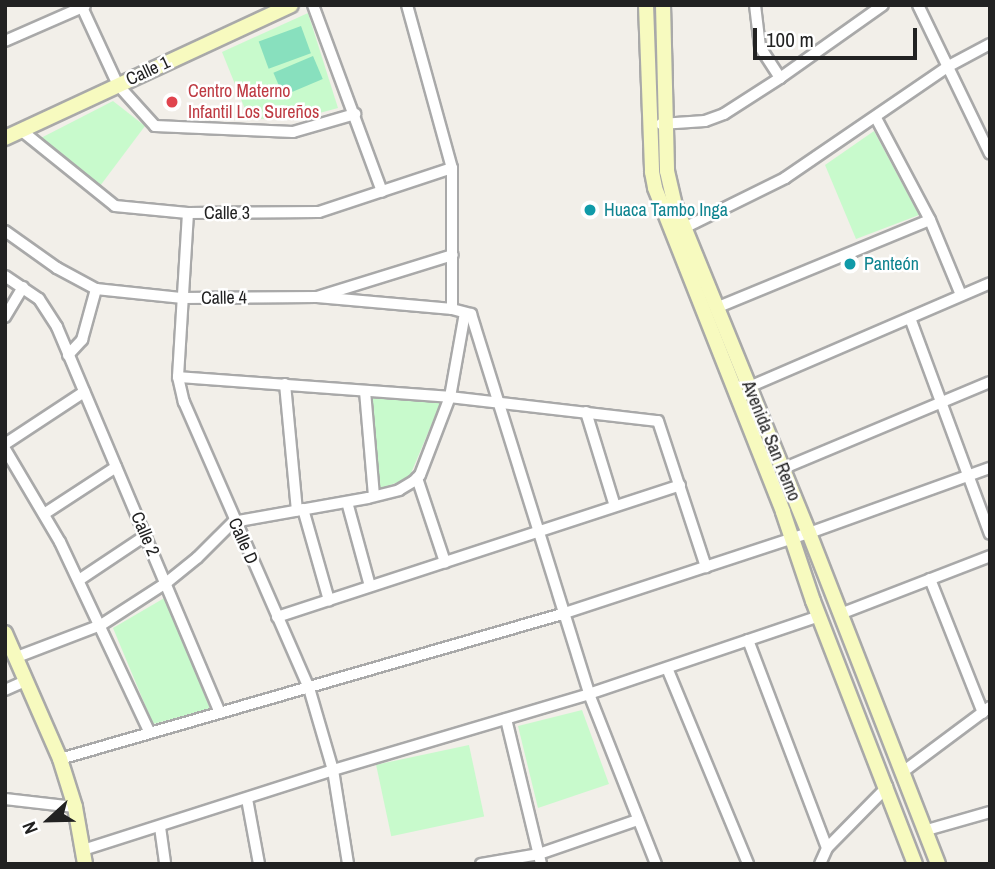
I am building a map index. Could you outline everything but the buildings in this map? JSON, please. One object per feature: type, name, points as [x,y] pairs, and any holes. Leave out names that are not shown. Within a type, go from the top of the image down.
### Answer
[{"type":"main road","name":"Calle 1","points":[[5,138],[291,5]]},
{"type":"main road","name":"Avenida San Remo","points":[[646,5],[652,172],[658,198],[793,538],[818,616],[915,864]]},
{"type":"main road","name":"Avenida San Remo","points":[[663,5],[669,186],[904,771],[938,864]]},
{"type":"main road","points":[[5,633],[60,759],[75,807],[84,857]]},
{"type":"street","points":[[313,5],[382,192]]},
{"type":"street","points":[[407,5],[452,168],[452,309]]},
{"type":"street","points":[[766,5],[755,9],[760,47],[780,78]]},
{"type":"street","points":[[650,125],[715,117],[780,78],[883,5]]},
{"type":"street","points":[[918,5],[990,154]]},
{"type":"street","points":[[5,41],[83,6],[118,85],[155,125],[293,132],[355,114]]},
{"type":"street","points":[[684,228],[760,193],[876,118],[947,67],[990,44]]},
{"type":"street","points":[[876,118],[930,220],[961,295]]},
{"type":"street","name":"Calle 3","points":[[22,131],[115,206],[188,213],[319,212],[452,168]]},
{"type":"street","name":"Calle D","points":[[188,213],[178,377],[191,421],[233,522],[309,688],[333,770],[348,864]]},
{"type":"street","points":[[716,308],[930,220]]},
{"type":"street","name":"Calle 4","points":[[5,231],[57,268],[96,289],[181,298],[317,297],[453,255]]},
{"type":"street","name":"Calle 2","points":[[5,276],[23,287],[47,310],[220,713]]},
{"type":"street","points":[[749,387],[990,283]]},
{"type":"street","points":[[5,317],[23,287]]},
{"type":"street","points":[[68,355],[82,340],[96,289]]},
{"type":"street","points":[[317,297],[452,309],[471,314],[562,614],[589,694],[656,864]]},
{"type":"street","points":[[17,657],[101,625],[166,583],[197,558],[233,522],[374,496],[399,490],[417,478],[450,397],[465,313]]},
{"type":"street","points":[[910,318],[990,534]]},
{"type":"street","points":[[178,377],[450,397],[658,421],[706,567]]},
{"type":"street","points":[[782,469],[990,382]]},
{"type":"street","points":[[285,384],[300,510],[329,600]]},
{"type":"street","points":[[84,391],[5,447],[9,462],[44,514],[79,580],[150,733]]},
{"type":"street","points":[[365,391],[374,496]]},
{"type":"street","points":[[586,412],[615,506]]},
{"type":"street","points":[[44,514],[116,467]]},
{"type":"street","points":[[60,759],[562,614],[809,533],[990,468]]},
{"type":"street","points":[[417,478],[445,562]]},
{"type":"street","points":[[277,617],[680,485]]},
{"type":"street","points":[[347,502],[370,586]]},
{"type":"street","points":[[79,580],[145,536]]},
{"type":"street","points":[[840,614],[990,556]]},
{"type":"street","points":[[904,771],[986,710],[930,579]]},
{"type":"street","points":[[84,857],[160,827],[333,770],[589,694],[818,616]]},
{"type":"street","points":[[748,640],[827,848]]},
{"type":"street","points":[[667,668],[748,864]]},
{"type":"street","points":[[5,690],[27,680]]},
{"type":"street","points":[[506,719],[540,859]]},
{"type":"street","points":[[820,864],[827,848],[887,787]]},
{"type":"street","points":[[5,799],[75,807]]},
{"type":"street","points":[[247,799],[259,864]]},
{"type":"street","points":[[927,830],[990,812]]},
{"type":"street","points":[[481,864],[540,859],[638,820]]},
{"type":"street","points":[[160,827],[165,864]]},
{"type":"green space","points":[[308,13],[338,108],[301,118],[249,119],[222,52]]},
{"type":"green space","points":[[301,26],[311,53],[269,69],[259,41]]},
{"type":"green space","points":[[313,56],[323,79],[283,96],[273,73]]},
{"type":"green space","points":[[113,101],[145,126],[100,186],[35,141]]},
{"type":"green space","points":[[874,131],[919,215],[856,239],[825,165]]},
{"type":"green space","points":[[369,397],[441,402],[409,478],[377,490]]},
{"type":"green space","points":[[166,597],[210,709],[153,724],[113,628]]},
{"type":"green space","points":[[582,710],[609,784],[538,808],[518,726]]},
{"type":"green space","points":[[469,745],[484,816],[391,836],[376,765]]},
{"type":"place","name":"Centro Materno Infantil Los Sureños","points":[[172,102]]},
{"type":"place","name":"Huaca Tambo Inga","points":[[590,210]]},
{"type":"place","name":"Panteón","points":[[850,264]]}]
